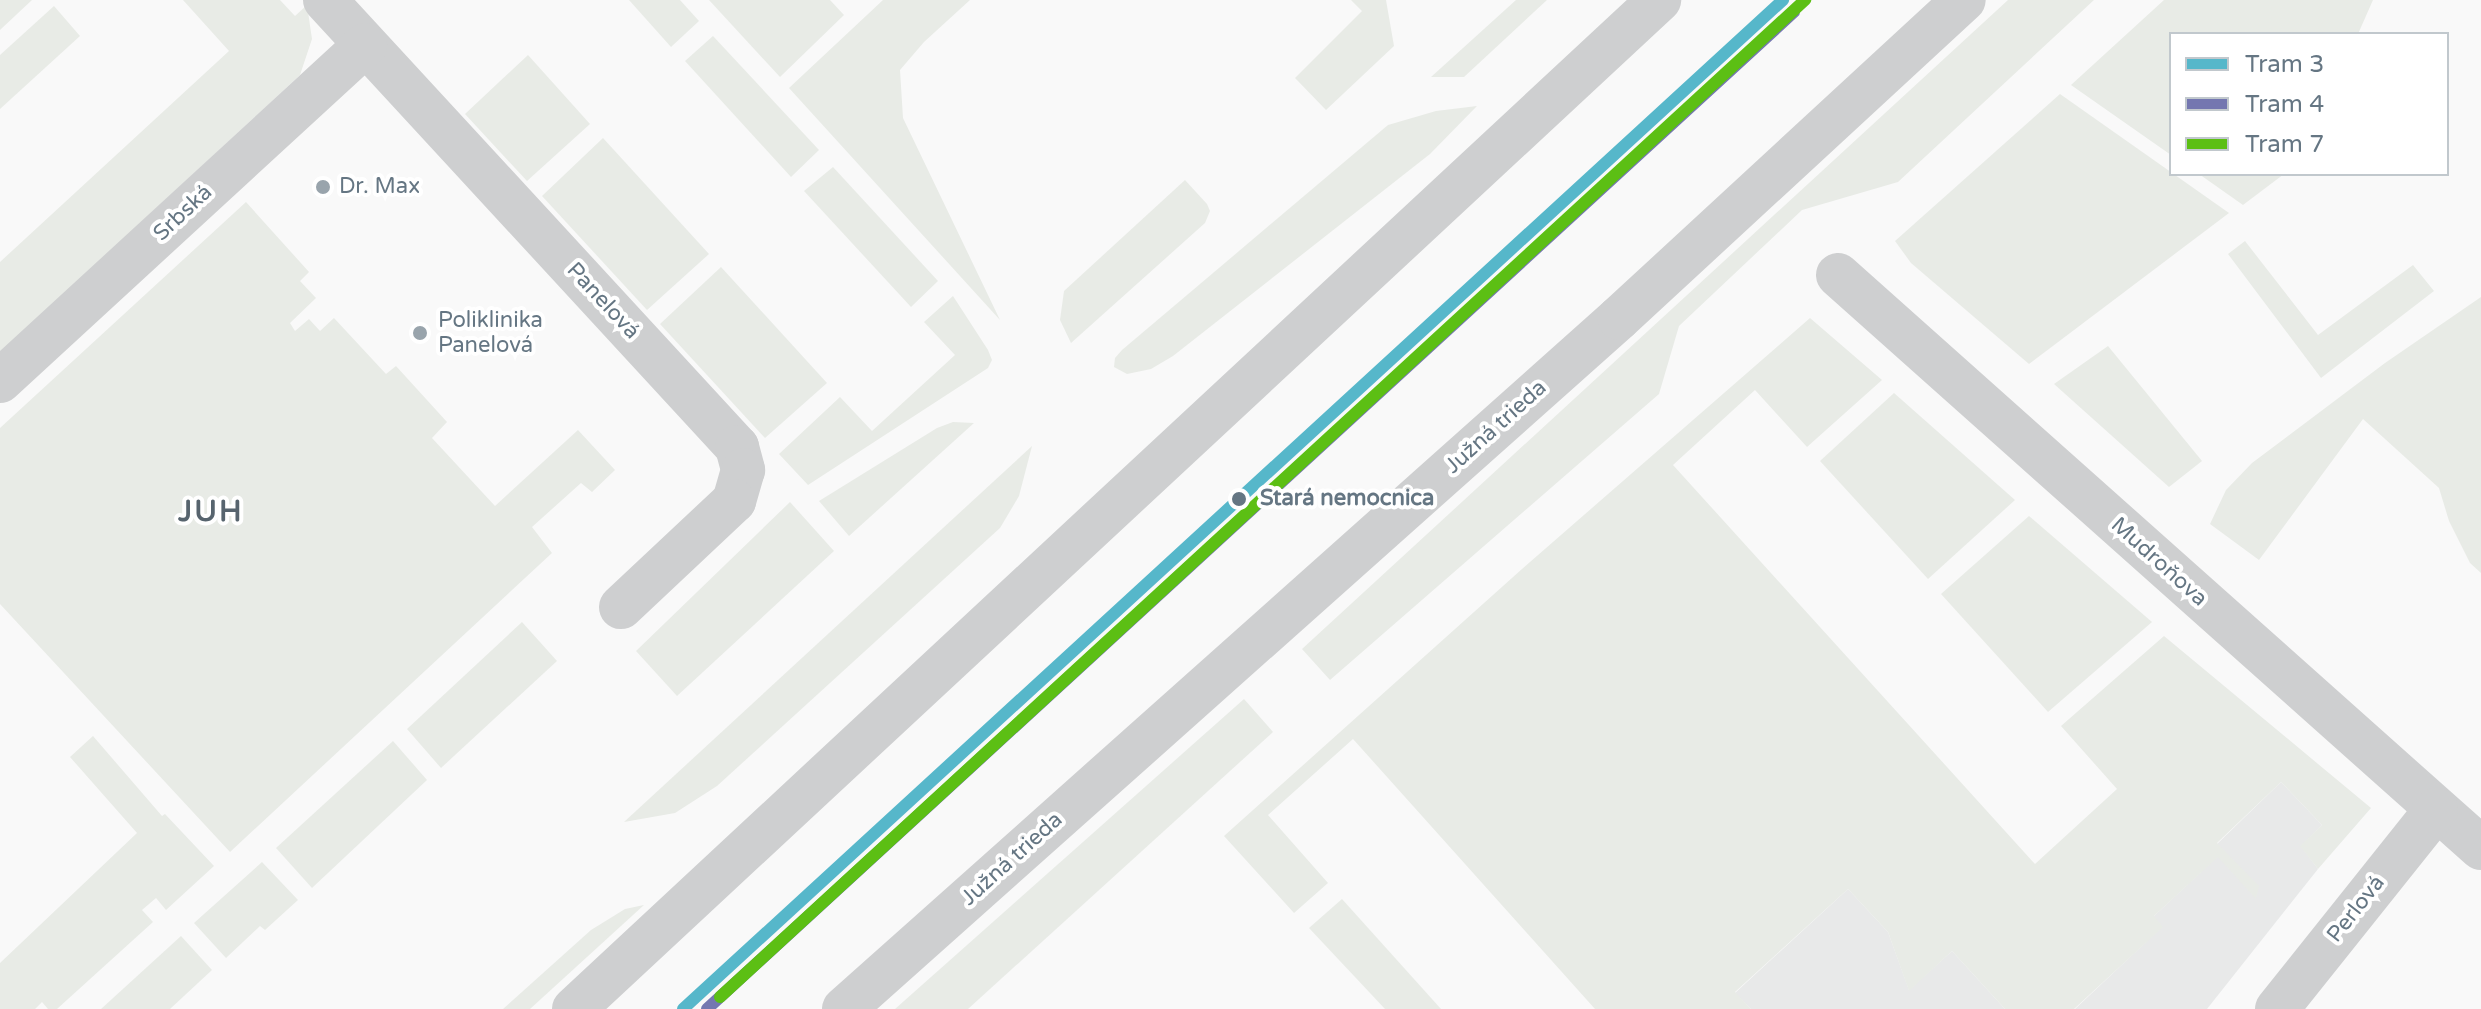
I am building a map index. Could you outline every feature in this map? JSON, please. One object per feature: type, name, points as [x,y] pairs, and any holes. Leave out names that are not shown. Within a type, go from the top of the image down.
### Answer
[{"type":"street","name":"Panelová","points":[[325,0],[737,447],[743,470],[734,501],[621,607]]},
{"type":"street","points":[[574,1009],[1659,0]]},
{"type":"street","name":"Južná trieda","points":[[844,1009],[1619,318],[1964,0]]},
{"type":"street","name":"Srbská","points":[[0,381],[365,45]]},
{"type":"street","name":"Mudroňova","points":[[1838,275],[2481,848]]},
{"type":"street","name":"Perlová","points":[[2277,1009],[2436,810]]},
{"type":"shaded area","points":[[0,0],[32,0],[0,30]]},
{"type":"shaded area","points":[[183,0],[280,0],[295,16],[307,5],[312,39],[300,75],[0,353],[0,262],[229,51]]},
{"type":"shaded area","points":[[629,0],[680,0],[699,21],[671,47]]},
{"type":"shaded area","points":[[709,0],[830,0],[844,15],[780,77]]},
{"type":"shaded area","points":[[883,0],[970,0],[924,42],[900,70],[903,118],[1000,320],[789,88]]},
{"type":"shaded area","points":[[1351,0],[1386,0],[1394,46],[1326,110],[1295,78],[1362,11]]},
{"type":"shaded area","points":[[1516,0],[1547,0],[1464,77],[1431,77]]},
{"type":"shaded area","points":[[2008,0],[2094,0],[1898,182],[1802,210],[1679,326],[1659,394],[1330,680],[1302,649]]},
{"type":"shaded area","points":[[2164,0],[2373,0],[2359,32],[2169,32],[2169,154],[2071,85]]},
{"type":"shaded area","points":[[54,6],[80,36],[0,109],[0,55]]},
{"type":"shaded area","points":[[713,36],[819,150],[791,177],[685,61]]},
{"type":"shaded area","points":[[528,55],[590,124],[527,181],[465,114]]},
{"type":"shaded area","points":[[2060,94],[2169,171],[2169,176],[2176,176],[2229,213],[2029,364],[1911,263],[1895,241]]},
{"type":"shaded area","points":[[1477,106],[1430,154],[1173,356],[1151,369],[1127,374],[1114,367],[1115,358],[1122,350],[1388,125],[1436,111]]},
{"type":"shaded area","points":[[603,138],[709,254],[647,310],[542,196]]},
{"type":"shaded area","points":[[833,167],[938,281],[911,307],[804,191]]},
{"type":"shaded area","points":[[2202,176],[2281,176],[2243,205]]},
{"type":"shaded area","points":[[1185,180],[1207,204],[1210,211],[1205,223],[1071,343],[1060,320],[1064,291]]},
{"type":"shaded area","points":[[246,202],[309,272],[300,281],[316,298],[290,323],[295,331],[309,319],[320,331],[334,318],[386,374],[396,366],[447,422],[432,438],[495,506],[578,430],[615,470],[592,492],[581,483],[532,527],[552,553],[230,852],[0,604],[0,428]]},
{"type":"shaded area","points":[[2245,241],[2318,335],[2413,265],[2434,291],[2321,378],[2228,254]]},
{"type":"shaded area","points":[[721,267],[827,383],[765,438],[660,324]]},
{"type":"shaded area","points":[[953,296],[988,350],[992,360],[988,368],[808,485],[779,454],[840,397],[872,431],[955,355],[924,322]]},
{"type":"shaded area","points":[[2481,297],[2481,573],[2470,563],[2449,521],[2439,488],[2363,419],[2259,560],[2210,524],[2226,490],[2252,463],[2385,363]]},
{"type":"shaded area","points":[[1810,318],[1882,380],[1807,447],[1755,390],[1673,465],[2035,864],[2117,789],[2061,726],[2164,636],[2371,808],[2318,869],[2300,846],[2322,825],[2281,782],[2217,843],[2259,886],[2256,899],[2218,857],[2154,916],[2163,927],[2074,1009],[2005,1009],[1952,951],[1909,991],[1888,932],[1848,889],[1735,992],[1751,1009],[1595,1009],[1353,739],[1268,815],[1328,883],[1294,913],[1224,836],[1522,569]]},
{"type":"shaded area","points":[[2108,346],[2202,461],[2169,487],[2054,384]]},
{"type":"shaded area","points":[[1894,393],[2015,500],[1928,579],[1820,461]]},
{"type":"shaded area","points":[[953,422],[974,423],[849,536],[819,501],[937,428]]},
{"type":"shaded area","points":[[1032,446],[1019,496],[1000,528],[717,786],[675,813],[624,822]]},
{"type":"shaded area","points":[[790,502],[834,551],[677,696],[636,651]]},
{"type":"shaded area","points":[[2029,516],[2152,622],[2048,712],[1941,594]]},
{"type":"shaded area","points":[[522,622],[557,661],[441,768],[407,729]]},
{"type":"shaded area","points":[[1244,699],[1273,732],[968,1009],[895,1009]]},
{"type":"shaded area","points":[[93,736],[162,816],[165,814],[214,866],[166,910],[156,898],[142,910],[153,922],[57,1009],[48,1009],[42,1002],[35,1009],[0,1009],[0,963],[137,833],[70,757]]},
{"type":"shaded area","points":[[393,741],[427,780],[312,888],[276,848]]},
{"type":"shaded area","points":[[2281,782],[2322,825],[2301,846],[2318,869],[2207,1009],[2075,1009],[2162,927],[2153,917],[2218,856],[2217,844]]},
{"type":"shaded area","points":[[262,862],[298,900],[265,930],[260,926],[226,958],[194,923]]},
{"type":"shaded area","points":[[1848,889],[1888,932],[1909,990],[1952,951],[2005,1009],[1751,1009],[1735,993]]},
{"type":"shaded area","points":[[1342,899],[1441,1009],[1385,1009],[1309,928]]},
{"type":"shaded area","points":[[644,905],[530,1009],[503,1009],[591,930],[625,909]]},
{"type":"shaded area","points":[[181,936],[212,970],[170,1009],[101,1009]]},
{"type":"tram line","name":"3","points":[[683,1009],[1783,0]]},
{"type":"tram line","name":"7","points":[[720,997],[1805,0]]},
{"type":"tram line","name":"4","points":[[707,1009],[1794,12]]},
{"type":"place","name":"Dr. Max","points":[[323,187]]},
{"type":"place","name":"Poliklinika Panelová","points":[[420,333]]},
{"type":"place","name":"Stará nemocnica","points":[[1239,499]]},
{"type":"district","name":"JUH","points":[[211,512]]}]
